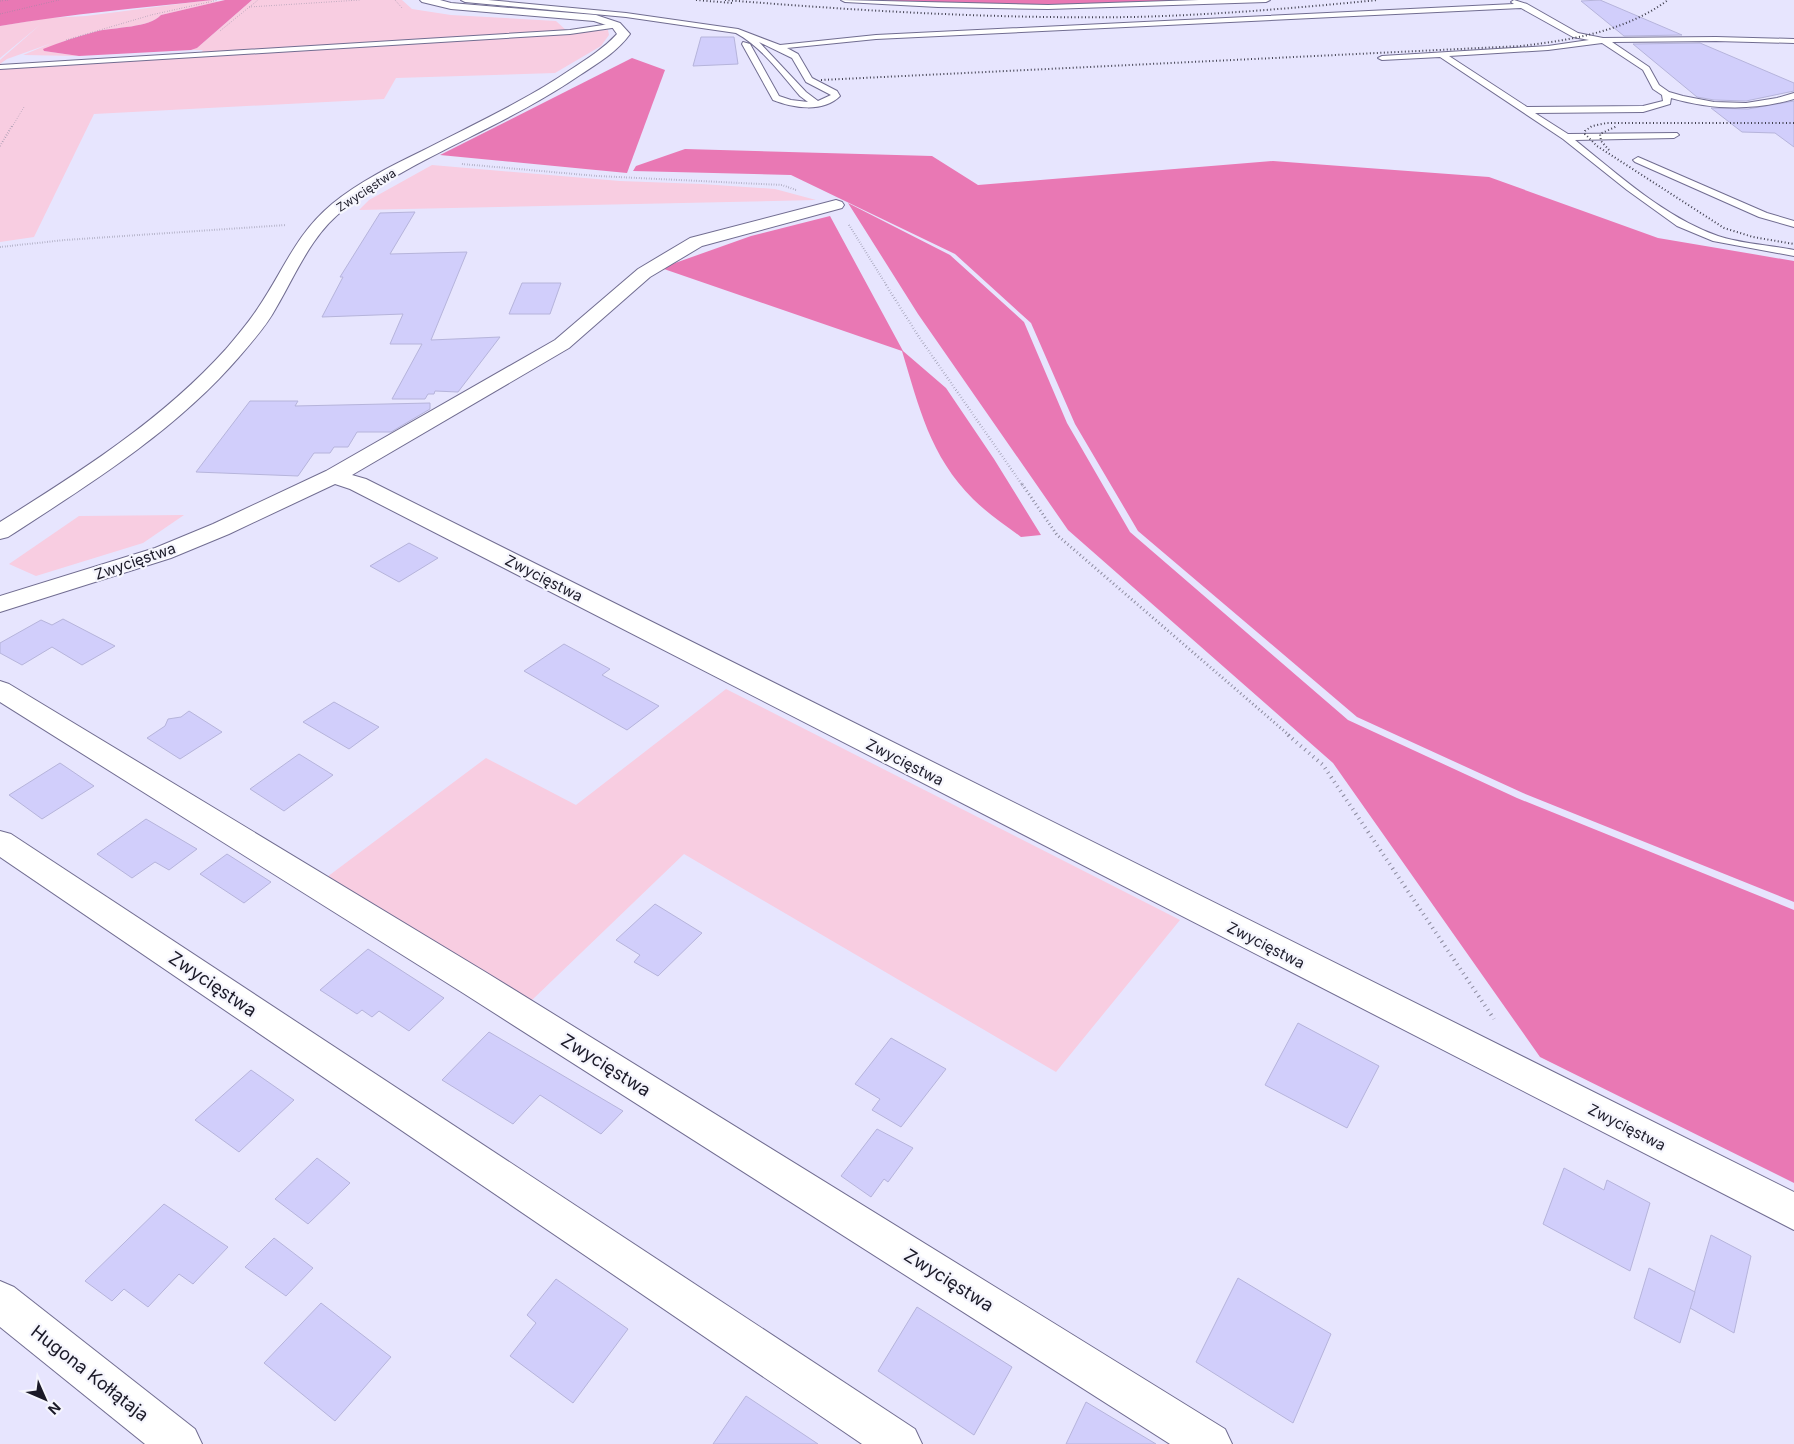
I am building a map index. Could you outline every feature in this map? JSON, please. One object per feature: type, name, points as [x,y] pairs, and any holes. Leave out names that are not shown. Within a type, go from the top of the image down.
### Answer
[{"type":"street","points":[[426,0],[451,6],[596,18],[616,25]]},
{"type":"street","name":"Zwycięstwa","points":[[0,532],[61,493],[131,444],[203,383],[233,352],[261,317],[294,257],[319,224],[354,194],[419,158],[544,94],[573,76],[620,40],[624,34],[616,25]]},
{"type":"street","points":[[334,476],[562,344],[644,272],[696,242],[836,205]]},
{"type":"street","name":"Zwycięstwa","points":[[0,604],[163,552],[221,529],[334,476],[358,484],[1794,1212]]},
{"type":"street","name":"Zwycięstwa","points":[[0,690],[475,984],[1210,1444]]},
{"type":"street","name":"Zwycięstwa","points":[[0,842],[900,1444]]},
{"type":"street","name":"Hugona Kołłątaja","points":[[0,1301],[180,1444]]},
{"type":"lane","points":[[465,0],[626,14],[672,23],[698,25],[738,31],[779,47],[796,56],[809,80],[834,93],[836,96],[832,100],[796,105],[776,98],[751,50],[742,38],[724,30],[698,25]]},
{"type":"lane","points":[[845,0],[938,5],[1048,7],[1266,0]]},
{"type":"lane","points":[[1513,0],[1576,35],[1603,40],[1646,69],[1656,87],[1666,94],[1704,105]]},
{"type":"lane","points":[[779,47],[876,37],[1356,16],[1524,6]]},
{"type":"lane","points":[[0,67],[570,32],[616,25]]},
{"type":"lane","points":[[738,31],[749,37],[762,49],[803,94],[815,103]]},
{"type":"lane","points":[[1382,58],[1548,48],[1603,40],[1716,39],[1794,41]]},
{"type":"lane","points":[[1442,55],[1566,137],[1630,188],[1681,224],[1717,239],[1794,253]]},
{"type":"lane","points":[[1644,109],[1667,102],[1666,94]]},
{"type":"lane","points":[[1523,110],[1644,109],[1770,103],[1794,96]]},
{"type":"lane","points":[[1616,109],[1643,134]]},
{"type":"lane","points":[[1566,137],[1643,134],[1674,135]]},
{"type":"lane","points":[[1638,160],[1763,215],[1794,224]]},
{"type":"path","points":[[0,1],[10,0]]},
{"type":"path","points":[[0,14],[59,0]]},
{"type":"path","points":[[66,40],[151,15],[218,0]]},
{"type":"path","points":[[214,36],[258,0]]},
{"type":"path","points":[[249,7],[360,0]]},
{"type":"path","points":[[0,146],[24,107]]},
{"type":"path","points":[[419,158],[441,162],[597,176],[782,185],[811,194],[836,205],[919,337],[1056,535],[1323,765],[1496,1022]]},
{"type":"path","points":[[0,247],[74,240],[319,224]]},
{"type":"shaded area","points":[[0,0],[212,0],[0,26]]},
{"type":"shaded area","points":[[216,0],[210,2],[225,0],[161,15],[140,25],[98,31],[63,42],[44,51],[79,56],[23,55],[52,43],[7,59],[0,64],[0,60],[41,24],[0,58],[0,26],[48,18],[86,16]]},
{"type":"shaded area","points":[[225,0],[252,0],[197,48],[191,50],[79,56],[44,51],[43,49],[98,31],[140,25],[161,15]]},
{"type":"shaded area","points":[[252,0],[402,0],[412,9],[451,15],[556,21],[567,31],[200,54],[203,50],[191,50],[197,48]]},
{"type":"shaded area","points":[[867,0],[1243,0],[1039,5]]},
{"type":"shaded area","points":[[608,30],[609,35],[601,46],[555,73],[396,78],[384,99],[94,114],[34,237],[0,242],[0,68]]},
{"type":"shaded area","points":[[632,58],[665,70],[627,173],[440,155]]},
{"type":"shaded area","points":[[685,149],[932,156],[978,185],[1273,161],[1489,177],[1658,238],[1794,261],[1794,902],[1523,793],[1357,717],[1138,531],[1075,424],[1031,323],[955,254],[791,175],[633,171],[636,166]]},
{"type":"shaded area","points":[[432,165],[620,181],[775,189],[816,200],[359,210],[369,200]]},
{"type":"shaded area","points":[[848,203],[950,255],[1024,322],[1067,423],[1130,532],[1348,720],[1517,798],[1794,910],[1794,1183],[1540,1057],[1333,763],[1068,530],[918,314]]},
{"type":"shaded area","points":[[830,216],[903,351],[946,388],[994,459],[1041,535],[1021,537],[984,509],[958,483],[946,466],[928,430],[902,351],[661,268],[751,236]]},
{"type":"shaded area","points":[[184,515],[143,543],[36,576],[9,564],[79,516]]},
{"type":"shaded area","points":[[726,689],[1180,920],[1056,1072],[684,854],[531,1001],[327,877],[486,758],[576,805]]},
{"type":"building","points":[[1600,0],[1682,35],[1624,36],[1581,1]]},
{"type":"building","points":[[701,37],[734,37],[738,64],[693,66]]},
{"type":"building","points":[[1700,43],[1794,83],[1794,91],[1746,101],[1714,100],[1697,97],[1633,44]]},
{"type":"building","points":[[1794,101],[1794,147],[1775,133],[1742,132],[1711,108],[1748,109]]},
{"type":"building","points":[[415,212],[390,254],[467,252],[431,340],[500,337],[458,392],[435,391],[434,394],[428,394],[425,399],[392,399],[422,344],[390,344],[403,314],[322,317],[343,277],[340,277],[380,213]]},
{"type":"building","points":[[522,283],[561,283],[550,314],[509,314]]},
{"type":"building","points":[[250,401],[298,401],[295,406],[430,403],[430,409],[391,432],[357,432],[348,447],[334,447],[330,453],[314,453],[298,476],[196,472]]},
{"type":"building","points":[[409,543],[438,558],[399,582],[370,566]]},
{"type":"building","points":[[63,619],[115,646],[82,665],[52,647],[22,665],[0,653],[0,643],[41,620],[52,625]]},
{"type":"building","points":[[564,644],[610,669],[602,675],[659,706],[627,730],[524,671]]},
{"type":"building","points":[[334,702],[379,727],[349,749],[303,722]]},
{"type":"building","points":[[189,711],[222,732],[180,759],[147,738],[165,726],[168,719],[181,717]]},
{"type":"building","points":[[299,754],[333,775],[284,811],[250,789]]},
{"type":"building","points":[[60,763],[94,786],[42,819],[9,795]]},
{"type":"building","points":[[146,819],[197,849],[169,870],[155,862],[132,878],[97,854]]},
{"type":"building","points":[[227,854],[271,882],[244,903],[200,874]]},
{"type":"building","points":[[655,904],[702,933],[658,976],[634,962],[640,955],[616,940]]},
{"type":"building","points":[[368,949],[444,998],[409,1031],[379,1011],[372,1017],[362,1010],[357,1014],[320,990]]},
{"type":"building","points":[[1298,1023],[1379,1066],[1347,1128],[1265,1085]]},
{"type":"building","points":[[489,1032],[623,1111],[601,1134],[540,1095],[513,1124],[442,1080]]},
{"type":"building","points":[[891,1038],[946,1069],[901,1127],[872,1110],[880,1099],[855,1084]]},
{"type":"building","points":[[251,1070],[294,1100],[239,1152],[195,1120]]},
{"type":"building","points":[[877,1129],[913,1148],[888,1182],[884,1179],[871,1197],[841,1176]]},
{"type":"building","points":[[317,1158],[350,1183],[308,1224],[275,1199]]},
{"type":"building","points":[[1564,1168],[1604,1190],[1607,1180],[1650,1203],[1630,1271],[1543,1224]]},
{"type":"building","points":[[164,1204],[228,1247],[193,1284],[179,1274],[148,1307],[124,1289],[112,1301],[85,1281]]},
{"type":"building","points":[[1711,1235],[1751,1256],[1734,1333],[1690,1308]]},
{"type":"building","points":[[274,1238],[313,1268],[286,1296],[245,1267]]},
{"type":"building","points":[[1649,1268],[1695,1292],[1680,1343],[1634,1318]]},
{"type":"building","points":[[1238,1278],[1331,1334],[1293,1423],[1196,1362]]},
{"type":"building","points":[[556,1279],[628,1329],[573,1403],[510,1356],[536,1323],[527,1315]]},
{"type":"building","points":[[321,1303],[391,1357],[335,1421],[264,1363]]},
{"type":"building","points":[[917,1307],[1012,1367],[974,1435],[878,1371]]},
{"type":"building","points":[[746,1396],[818,1444],[713,1444]]},
{"type":"building","points":[[1086,1402],[1156,1444],[1066,1444]]},
{"type":"railway","points":[[696,0],[732,3]]},
{"type":"railway","points":[[725,0],[827,8],[1031,17],[1164,16],[1225,13],[1378,0]]},
{"type":"railway","points":[[821,80],[1521,46],[1560,41],[1616,27],[1652,11],[1668,0]]},
{"type":"railway","points":[[1794,123],[1607,123],[1592,126],[1585,131],[1585,134],[1597,146],[1724,228],[1753,237],[1794,244]]},
{"type":"railway","points":[[1609,150],[1601,141],[1600,134],[1617,126]]}]
